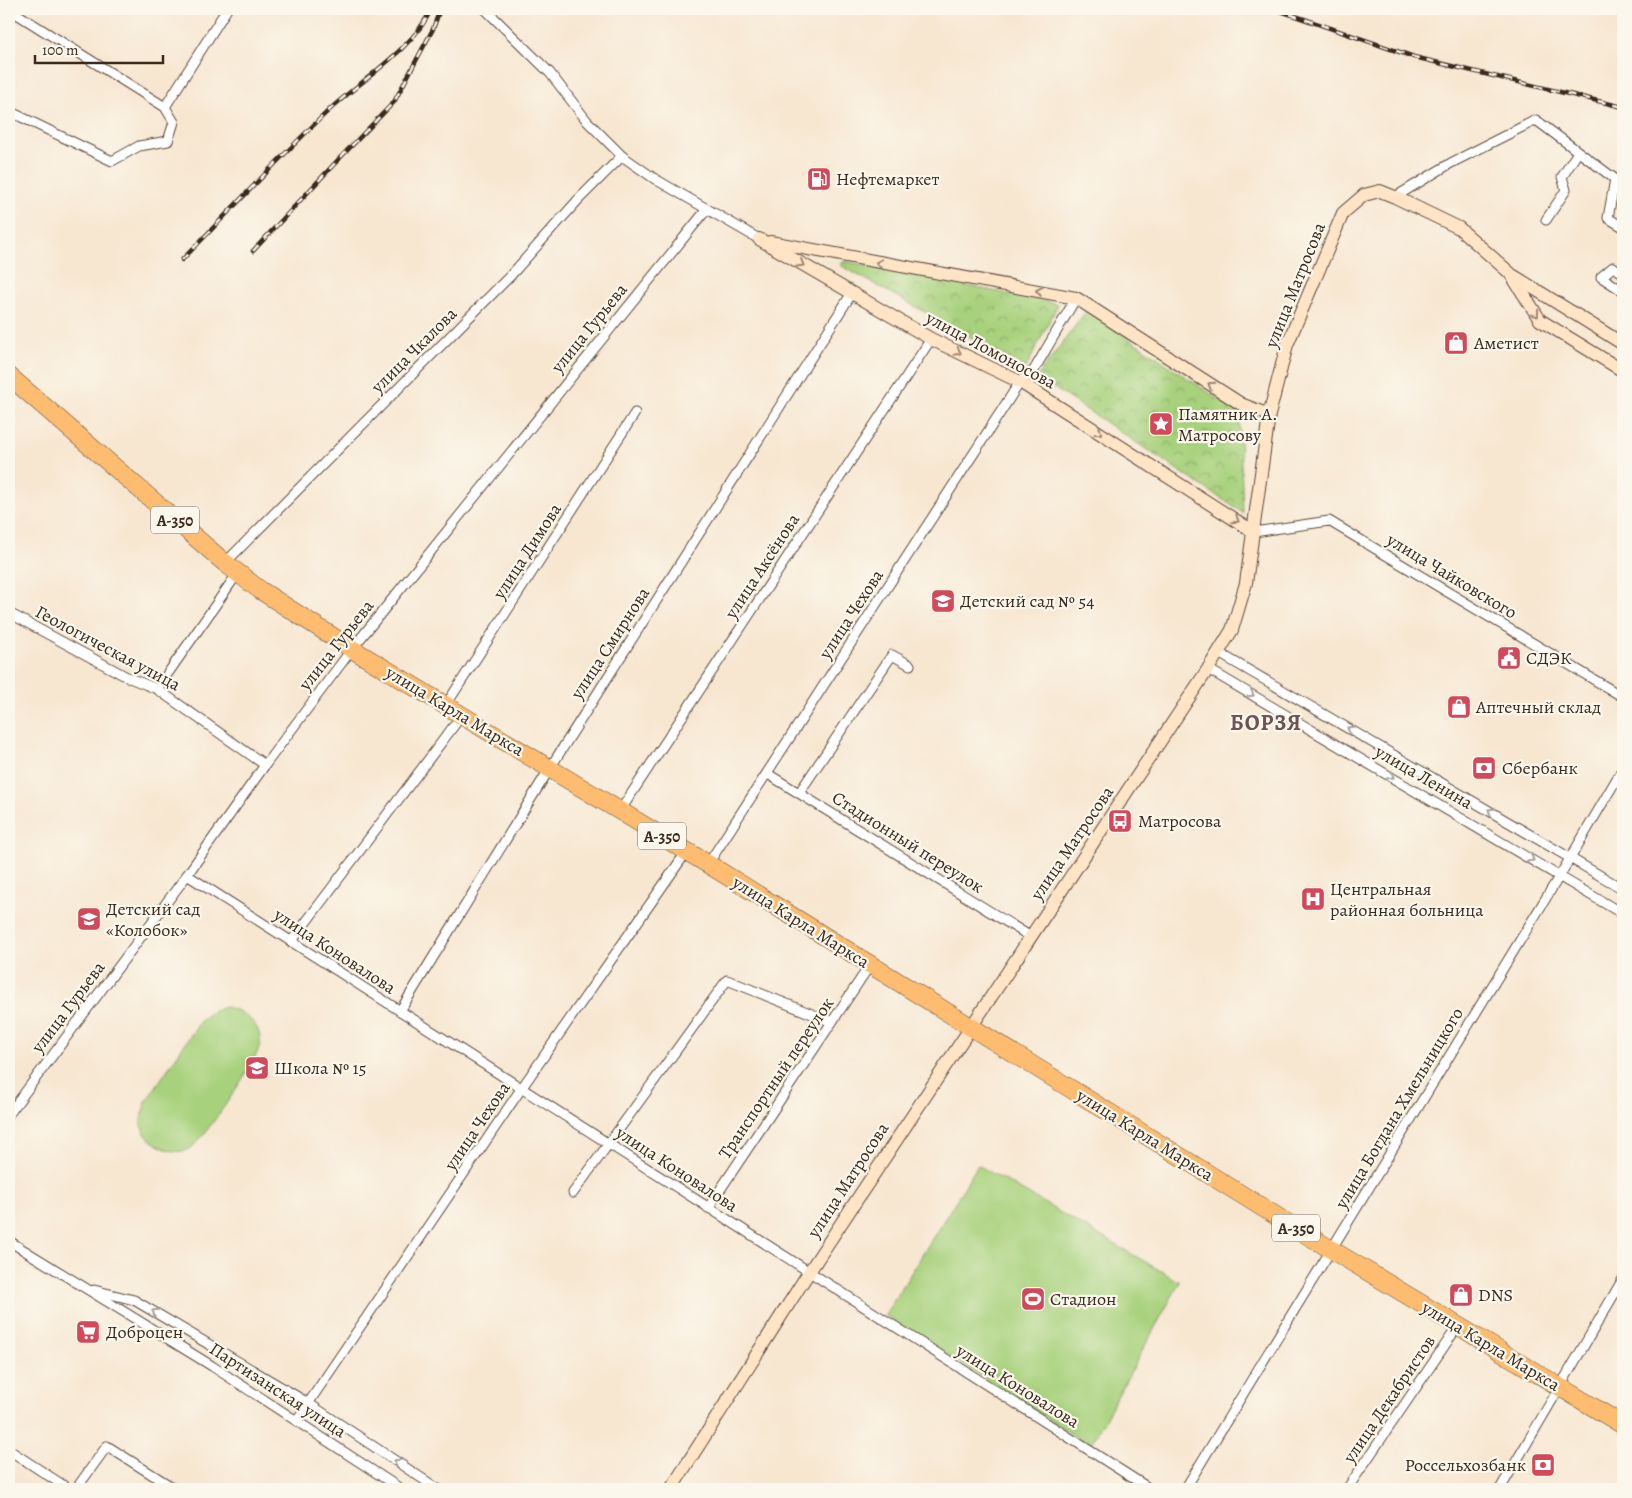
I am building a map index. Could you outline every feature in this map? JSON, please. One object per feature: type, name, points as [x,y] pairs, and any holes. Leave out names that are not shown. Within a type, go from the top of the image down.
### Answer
[{"type":"highway","name":"улица Карла Маркса","points":[[9,376],[231,569],[352,649],[687,851],[1331,1249],[1623,1425]]},
{"type":"street","points":[[9,9],[165,107],[174,122],[168,141],[139,146],[112,161],[9,112]]},
{"type":"street","points":[[165,107],[227,9]]},
{"type":"street","name":"улица Ломоносова","points":[[485,9],[550,72],[587,121],[622,156],[655,180],[931,339],[1020,382],[1254,532]]},
{"type":"street","points":[[1395,197],[1451,163],[1536,120],[1623,186]]},
{"type":"street","points":[[1546,220],[1566,190],[1562,177],[1578,152]]},
{"type":"street","name":"улица Чкалова","points":[[157,689],[231,569],[511,275],[578,200],[622,156]]},
{"type":"street","points":[[1615,179],[1608,218],[1623,227]]},
{"type":"street","name":"улица Матросова","points":[[671,1489],[809,1272],[1208,670],[1232,630],[1246,584],[1269,415],[1286,345],[1343,213],[1364,195],[1380,191],[1459,228],[1510,274]]},
{"type":"street","name":"улица Гурьева","points":[[9,1114],[352,649],[706,209]]},
{"type":"street","name":"улица Ломоносова","points":[[759,239],[1076,298],[1240,404],[1269,415]]},
{"type":"street","points":[[1623,273],[1612,267],[1601,277],[1623,291]]},
{"type":"street","points":[[1510,274],[1623,344]]},
{"type":"street","points":[[1510,274],[1540,320],[1623,371]]},
{"type":"street","name":"улица Смирнова","points":[[400,1012],[550,768],[852,293]]},
{"type":"street","name":"улица Чехова","points":[[708,864],[1020,382],[1034,370],[1076,298]]},
{"type":"street","name":"улица Аксёнова","points":[[620,811],[931,339]]},
{"type":"street","name":"улица Димова","points":[[446,706],[636,413]]},
{"type":"street","name":"улица Чайковского","points":[[1254,532],[1329,521],[1623,697]]},
{"type":"street","name":"Геологическая улица","points":[[9,612],[127,677],[157,689],[265,765]]},
{"type":"street","name":"улица Ленина","points":[[1219,653],[1623,889]]},
{"type":"street","points":[[799,793],[892,655],[910,665]]},
{"type":"street","name":"улица Ленина","points":[[1208,670],[1560,875],[1623,914]]},
{"type":"street","points":[[291,942],[462,716]]},
{"type":"street","name":"улица Богдана Хмельницкого","points":[[1185,1489],[1571,858],[1623,768]]},
{"type":"street","name":"Стадионный переулок","points":[[768,774],[1030,937]]},
{"type":"street","name":"улица Чехова","points":[[297,1420],[522,1089],[687,851]]},
{"type":"street","name":"улица Коновалова","points":[[187,875],[1150,1489]]},
{"type":"street","name":"Транспортный переулок","points":[[708,1208],[870,965]]},
{"type":"street","points":[[573,1193],[727,980],[832,1022]]},
{"type":"street","name":"Партизанская улица","points":[[9,1241],[212,1366],[401,1489]]},
{"type":"street","points":[[1500,1489],[1623,1279]]},
{"type":"street","points":[[87,1289],[134,1300],[308,1403],[438,1489]]},
{"type":"street","name":"улица Декабристов","points":[[1347,1489],[1458,1326]]},
{"type":"street","points":[[76,1489],[107,1446],[175,1489]]},
{"type":"street","points":[[9,1450],[69,1489]]},
{"type":"green space","points":[[844,261],[1058,304],[1026,368],[840,265]]},
{"type":"green space","points":[[1087,310],[1239,413],[1243,513],[1037,377]]},
{"type":"green space","points":[[225,1007],[238,1011],[255,1025],[260,1037],[257,1054],[229,1099],[198,1142],[185,1151],[164,1148],[151,1140],[143,1130],[141,1122],[147,1100],[201,1020],[211,1012]]},
{"type":"green space","name":"Стадион","points":[[978,1165],[1180,1282],[1090,1446],[885,1315]]},
{"type":"railway","points":[[182,260],[326,113],[399,51],[423,23],[431,9]]},
{"type":"railway","points":[[253,251],[394,102],[433,29],[440,9]]},
{"type":"railway","points":[[1275,9],[1414,57],[1623,107]]},
{"type":"place","name":"Нефтемаркет","points":[[819,179]]},
{"type":"place","name":"Аметист","points":[[1456,343]]},
{"type":"place","name":"Памятник А. Матросову","points":[[1161,424]]},
{"type":"place","name":"Детский сад № 54","points":[[943,601]]},
{"type":"place","name":"СДЭК","points":[[1509,658]]},
{"type":"place","name":"Аптечный склад","points":[[1459,707]]},
{"type":"place","name":"Сбербанк","points":[[1484,768]]},
{"type":"place","name":"Матросова","points":[[1120,821]]},
{"type":"place","name":"Центральная районная больница","points":[[1313,899]]},
{"type":"place","name":"Детский сад «Колобок»","points":[[89,919]]},
{"type":"place","name":"Школа № 15","points":[[257,1068]]},
{"type":"place","name":"DNS","points":[[1461,1295]]},
{"type":"place","name":"Стадион","points":[[1033,1299]]},
{"type":"place","name":"Доброцен","points":[[88,1332]]},
{"type":"place","name":"Россельхозбанк","points":[[1543,1465]]},
{"type":"district","name":"БОРЗЯ","points":[[1266,722]]}]
